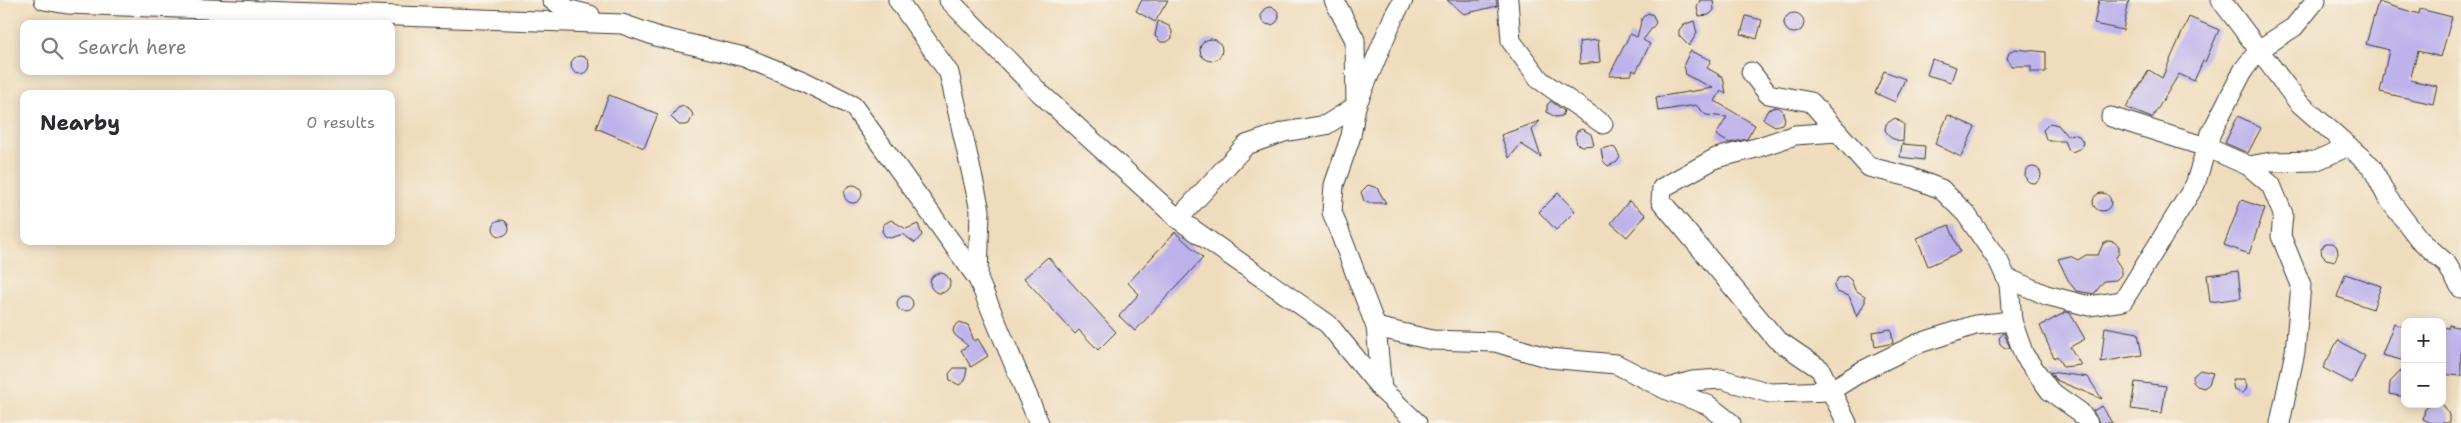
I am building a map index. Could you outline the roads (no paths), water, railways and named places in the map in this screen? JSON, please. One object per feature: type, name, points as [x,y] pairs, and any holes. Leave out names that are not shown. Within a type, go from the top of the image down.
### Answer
[{"type":"street","points":[[44,0],[67,4],[248,5],[622,24]]},
{"type":"street","points":[[552,0],[659,37],[744,57],[803,81],[853,106],[978,279],[1039,423]]},
{"type":"street","points":[[898,0],[949,73],[980,210],[978,279]]},
{"type":"street","points":[[949,0],[1040,93],[1178,220],[1328,324],[1382,390],[1418,423]]},
{"type":"street","points":[[1334,0],[1354,40],[1356,106]]},
{"type":"street","points":[[1382,390],[1376,327],[1332,212],[1334,185],[1349,143],[1356,106],[1394,16],[1403,0]]},
{"type":"street","points":[[1508,0],[1511,41],[1540,80],[1603,124]]},
{"type":"street","points":[[2221,0],[2260,48],[2298,102],[2372,167],[2387,197],[2419,239],[2446,263],[2461,288]]},
{"type":"street","points":[[2009,284],[2014,282],[2046,295],[2089,306],[2123,300],[2194,185],[2211,132],[2244,69],[2260,48],[2294,27],[2316,0]]},
{"type":"street","points":[[1751,72],[1768,94],[1811,102],[1869,167],[1910,177],[1941,189],[1966,214],[1999,262],[2009,284],[2012,321],[2024,355],[2050,391],[2080,412],[2088,423]]},
{"type":"street","points":[[1178,220],[1246,145],[1284,132],[1326,125],[1356,106]]},
{"type":"street","points":[[2111,117],[2206,147],[2250,166],[2271,185],[2284,214],[2281,236],[2301,285],[2295,352],[2280,423]]},
{"type":"street","points":[[1837,132],[1795,135],[1756,148],[1716,158],[1662,188],[1661,202],[1776,339],[1820,369],[1847,423]]},
{"type":"street","points":[[2250,166],[2271,162],[2315,161],[2349,146]]},
{"type":"street","points":[[1665,388],[1692,381],[1720,379],[1770,393],[1830,391],[1862,371],[1917,344],[1974,325],[2012,321]]},
{"type":"street","points":[[1376,327],[1432,340],[1495,342],[1549,358],[1616,364],[1665,388],[1708,405],[1731,423]]}]
